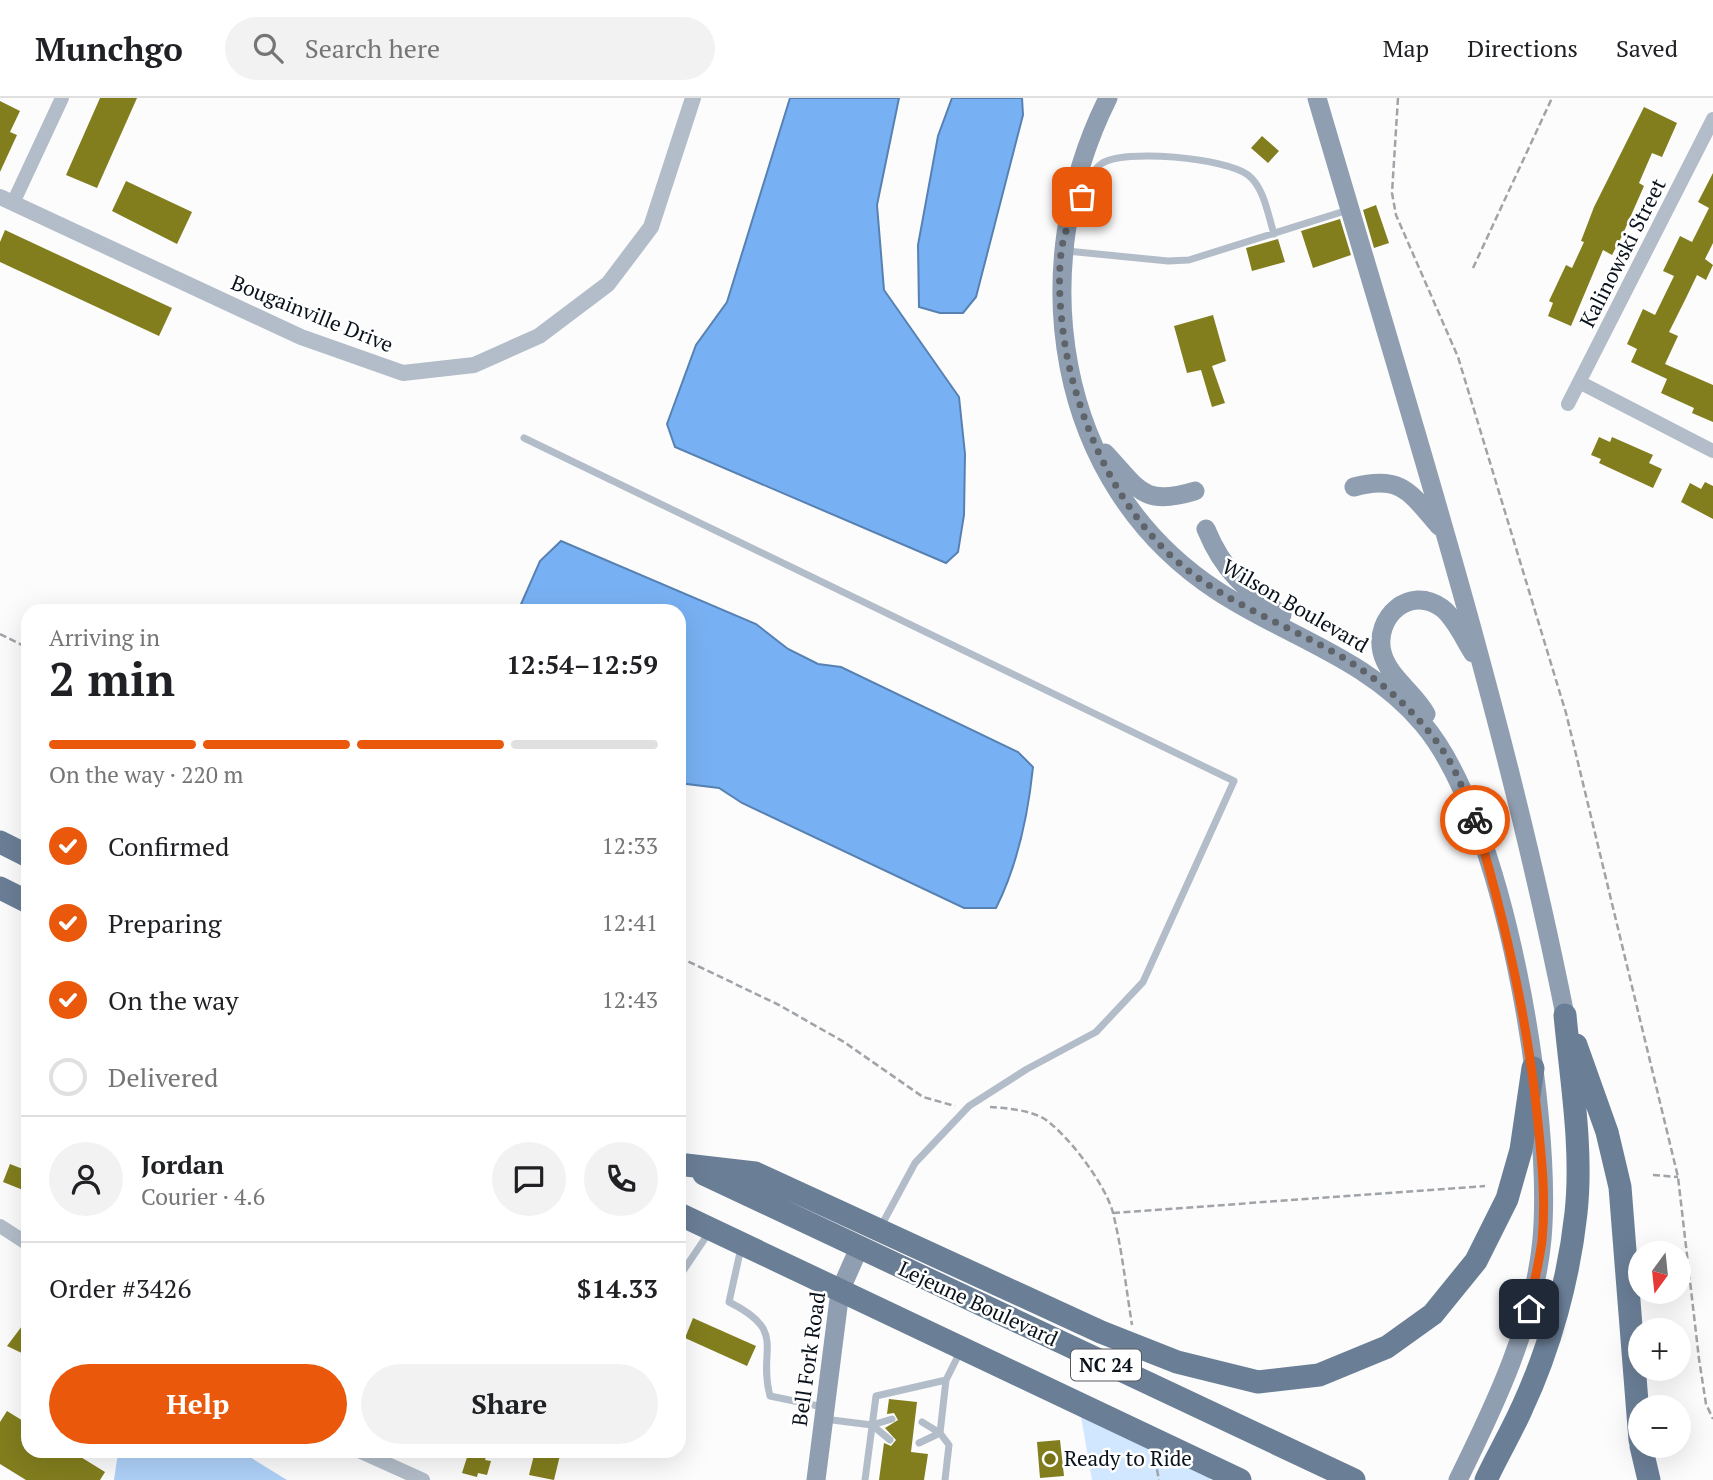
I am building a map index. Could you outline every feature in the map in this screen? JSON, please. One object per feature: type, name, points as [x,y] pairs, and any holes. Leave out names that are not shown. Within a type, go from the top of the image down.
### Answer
[{"type":"highway","points":[[0,842],[21,852]]},
{"type":"highway","points":[[0,888],[21,898]]},
{"type":"highway","points":[[1565,1015],[1607,1132],[1620,1187],[1636,1395]]},
{"type":"highway","points":[[1488,1476],[1523,1406],[1549,1338],[1574,1223],[1577,1149],[1565,1015]]},
{"type":"highway","points":[[686,1164],[755,1173],[880,1228],[1101,1332],[1177,1362],[1258,1382],[1319,1375],[1387,1348],[1433,1314],[1476,1261],[1507,1199],[1521,1150],[1533,1068]]},
{"type":"highway","name":"Lejeune Boulevard","points":[[686,1165],[1354,1480]]},
{"type":"highway","name":"NC 24","points":[[686,1217],[1240,1480]]},
{"type":"highway","points":[[1644,1458],[1649,1480]]},
{"type":"main road","name":"Wilson Boulevard","points":[[1108,98],[1083,155],[1064,242],[1062,334],[1090,438],[1114,485],[1164,549],[1218,591],[1328,648],[1373,678],[1404,705],[1446,754],[1475,820],[1504,916],[1523,1001],[1533,1068],[1543,1173],[1542,1241],[1529,1309],[1503,1382],[1458,1480]]},
{"type":"main road","points":[[1317,98],[1484,671],[1530,848],[1565,1015]]},
{"type":"main road","points":[[1090,438],[1143,493],[1168,499],[1195,491]]},
{"type":"main road","points":[[1354,487],[1384,482],[1403,487],[1445,533]]},
{"type":"main road","points":[[1206,529],[1216,553],[1233,577],[1328,648]]},
{"type":"main road","points":[[1446,754],[1422,706],[1385,662],[1381,640],[1385,620],[1399,605],[1410,602],[1421,601],[1441,608],[1484,671]]},
{"type":"main road","name":"Bell Fork Road","points":[[816,1480],[840,1291],[859,1248]]},
{"type":"street","points":[[7,200],[62,98]]},
{"type":"street","name":"Bougainville Drive","points":[[7,200],[300,337],[403,373],[474,365],[539,337],[608,284],[651,227],[693,98]]},
{"type":"street","name":"Kalinowski Street","points":[[1568,404],[1713,119]]},
{"type":"street","points":[[1581,383],[1713,451]]},
{"type":"street","points":[[0,1226],[21,1240]]},
{"type":"street","points":[[375,1458],[424,1480]]},
{"type":"lane","points":[[1274,234],[1258,188],[1247,174],[1222,164],[1137,156],[1115,157],[1094,170],[1064,242],[1178,261],[1274,234],[1349,209]]},
{"type":"lane","points":[[524,438],[1234,781],[1143,982],[1096,1032],[1027,1069],[969,1106],[915,1163],[880,1228]]},
{"type":"lane","points":[[686,1266],[711,1229]]},
{"type":"lane","points":[[742,1244],[729,1302],[753,1314],[764,1328],[769,1349],[770,1396],[872,1425],[890,1440]]},
{"type":"lane","points":[[940,1433],[946,1380],[962,1348]]},
{"type":"lane","points":[[865,1480],[876,1396],[946,1380]]},
{"type":"lane","points":[[872,1425],[892,1419]]},
{"type":"lane","points":[[922,1422],[940,1433],[949,1445],[945,1480]]},
{"type":"lane","points":[[919,1443],[940,1433]]},
{"type":"path","points":[[1398,98],[1392,193],[1396,215],[1458,357],[1566,713],[1678,1177],[1699,1359],[1706,1404],[1713,1419]]},
{"type":"path","points":[[1473,268],[1552,98]]},
{"type":"path","points":[[0,634],[21,644]]},
{"type":"path","points":[[686,960],[779,1005],[823,1030],[923,1097],[945,1105],[1010,1108],[1043,1118],[1076,1150],[1109,1199],[1119,1248]]},
{"type":"path","points":[[1653,1175],[1678,1177]]},
{"type":"path","points":[[1113,1213],[1485,1186]]},
{"type":"shaded area","points":[[790,98],[899,98],[877,205],[884,290],[959,397],[965,454],[964,515],[958,552],[946,563],[675,447],[667,424],[696,345],[727,302]]},
{"type":"shaded area","points":[[952,98],[1022,98],[1023,115],[976,297],[963,313],[940,313],[919,307],[918,245],[938,136]]},
{"type":"shaded area","points":[[561,541],[756,624],[788,649],[818,664],[841,667],[1018,752],[1033,767],[1031,785],[1016,857],[996,908],[964,908],[742,803],[719,788],[686,784],[686,604],[521,604],[540,561]]},
{"type":"shaded area","points":[[1079,1405],[1214,1468],[1210,1480],[1092,1480]]},
{"type":"shaded area","points":[[117,1458],[251,1458],[287,1480],[114,1480]]},
{"type":"building","points":[[100,98],[137,98],[97,188],[66,175]]},
{"type":"building","points":[[0,101],[20,111],[10,132],[17,135],[0,172]]},
{"type":"building","points":[[1644,107],[1677,123],[1662,157],[1652,153],[1639,183],[1644,186],[1622,236],[1612,255],[1603,250],[1571,326],[1548,316],[1553,303],[1549,301],[1566,265],[1572,268],[1584,242],[1581,241],[1594,207]]},
{"type":"building","points":[[1262,136],[1279,151],[1268,163],[1251,148]]},
{"type":"building","points":[[1713,173],[1713,243],[1705,259],[1713,265],[1706,280],[1697,275],[1669,332],[1678,336],[1665,364],[1713,385],[1713,422],[1692,413],[1694,408],[1661,393],[1667,379],[1631,362],[1637,349],[1627,344],[1643,309],[1655,315],[1674,276],[1663,271],[1680,236],[1692,242],[1709,208],[1698,202]]},
{"type":"building","points":[[126,181],[192,212],[177,244],[112,211]]},
{"type":"building","points":[[1376,205],[1389,243],[1374,248],[1363,210]]},
{"type":"building","points":[[1340,219],[1351,255],[1313,268],[1301,231]]},
{"type":"building","points":[[5,230],[172,308],[159,336],[0,262],[0,242]]},
{"type":"building","points":[[1278,239],[1285,262],[1252,271],[1246,248]]},
{"type":"building","points":[[1213,315],[1226,361],[1212,366],[1225,403],[1212,407],[1201,370],[1187,373],[1174,326]]},
{"type":"building","points":[[1599,437],[1610,442],[1612,437],[1653,455],[1649,463],[1662,469],[1653,488],[1599,463],[1601,459],[1591,455]]},
{"type":"building","points":[[1705,482],[1713,486],[1713,519],[1681,502],[1690,483],[1701,489]]},
{"type":"building","points":[[10,1164],[21,1168],[21,1189],[3,1182]]},
{"type":"building","points":[[693,1318],[756,1346],[747,1366],[686,1338]]},
{"type":"building","points":[[21,1327],[21,1353],[7,1346]]},
{"type":"building","points":[[889,1399],[917,1402],[911,1452],[928,1454],[924,1480],[879,1480],[884,1443],[891,1446],[896,1440],[885,1428],[898,1420],[894,1413],[887,1414]]},
{"type":"building","points":[[7,1411],[21,1420],[21,1458],[82,1458],[105,1472],[100,1480],[26,1480],[0,1464],[0,1422]]},
{"type":"building","name":"Ready to Ride","points":[[1060,1440],[1064,1476],[1040,1478],[1037,1442]]},
{"type":"building","points":[[467,1458],[486,1458],[491,1461],[487,1475],[478,1473],[477,1477],[462,1473]]},
{"type":"building","points":[[533,1458],[559,1458],[554,1480],[529,1475]]},
{"type":"way so far","points":[[1082,197],[1065,233],[1061,267],[1062,334],[1090,438],[1114,485],[1164,549],[1194,574],[1246,607],[1328,648],[1373,678],[1404,705],[1423,723],[1446,754],[1475,820]]},
{"type":"place","name":"Ready to Ride","points":[[1050,1459]]},
{"type":"route","points":[[1475,820],[1504,916],[1523,1001],[1533,1068],[1543,1173],[1542,1241],[1529,1309]]}]
